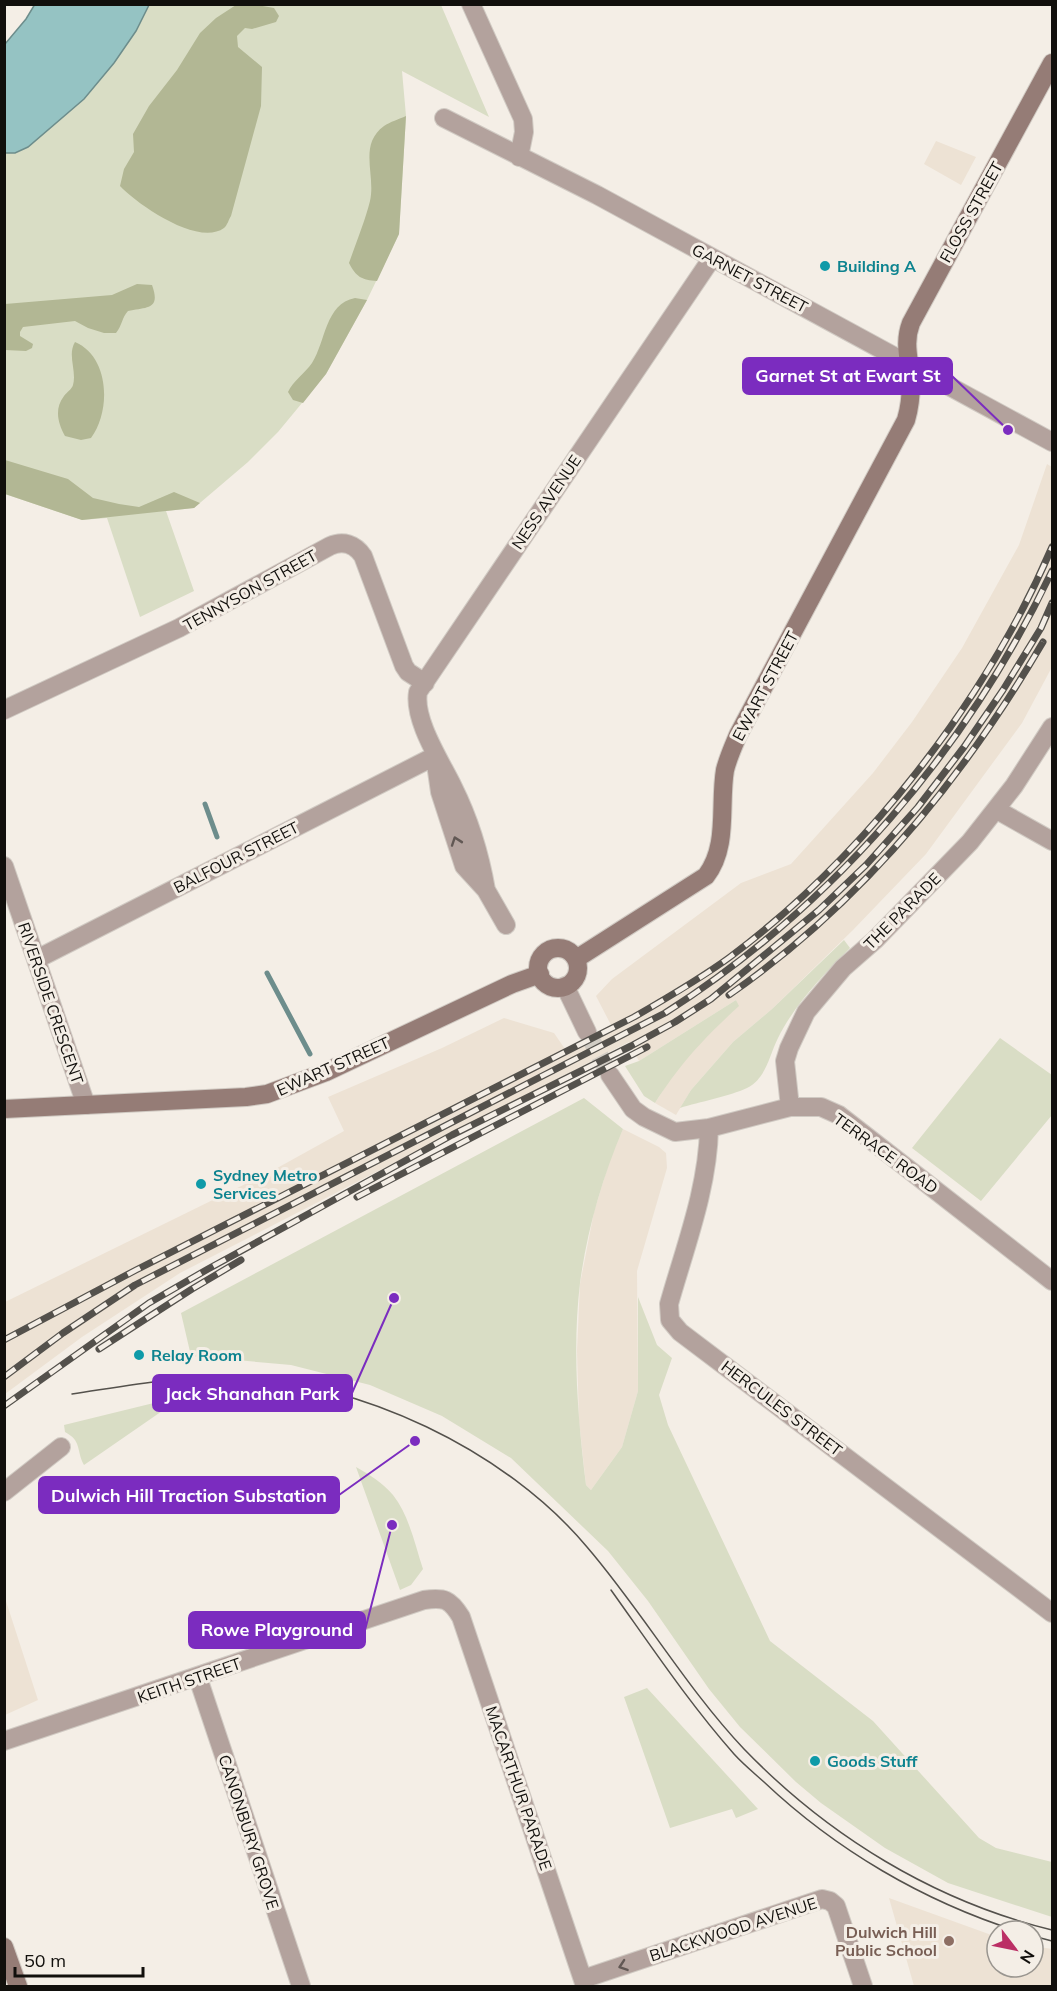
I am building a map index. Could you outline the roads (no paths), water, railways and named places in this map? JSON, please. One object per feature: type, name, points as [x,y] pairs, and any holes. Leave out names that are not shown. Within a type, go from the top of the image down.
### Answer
[{"type":"street","points":[[471,4],[523,119],[524,132],[519,157]]},
{"type":"street","name":"FLOSS STREET","points":[[909,365],[906,341],[911,323],[1053,63]]},
{"type":"street","name":"GARNET STREET","points":[[444,118],[597,195],[1053,442]]},
{"type":"street","name":"NESS AVENUE","points":[[506,925],[486,890],[481,860],[454,788],[435,756],[418,706],[418,692],[712,258]]},
{"type":"street","name":"EWART STREET","points":[[576,959],[706,876],[714,865],[720,841],[725,772],[729,754],[906,420],[910,408],[909,365]]},
{"type":"street","name":"TENNYSON STREET","points":[[4,710],[179,628],[340,543],[357,548],[363,556],[404,666],[408,672],[424,682]]},
{"type":"street","name":"THE PARADE","points":[[790,1107],[785,1061],[806,1012],[843,968],[883,932],[970,842],[997,810],[1053,727]]},
{"type":"street","name":"BALFOUR STREET","points":[[37,959],[435,756]]},
{"type":"street","points":[[997,810],[1053,841]]},
{"type":"street","name":"RIVERSIDE CRESCENT","points":[[4,866],[86,1105]]},
{"type":"street","points":[[554,949],[567,950],[576,959],[578,972],[571,983],[565,986],[550,986],[545,983],[540,974],[539,968],[543,955],[554,949]]},
{"type":"street","name":"EWART STREET","points":[[4,1109],[267,1094],[326,1072],[512,984],[540,974]]},
{"type":"street","points":[[565,986],[587,1032]]},
{"type":"street","name":"TERRACE ROAD","points":[[610,1075],[633,1109],[675,1132],[709,1128],[790,1107],[821,1107],[838,1115],[1053,1281]]},
{"type":"street","name":"HERCULES STREET","points":[[709,1128],[709,1152],[705,1177],[669,1304],[670,1320],[680,1332],[1053,1613]]},
{"type":"street","points":[[4,1492],[61,1447]]},
{"type":"street","name":"KEITH STREET","points":[[4,1741],[424,1600],[441,1598]]},
{"type":"street","name":"MACARTHUR PARADE","points":[[441,1598],[449,1602],[461,1617],[584,1983]]},
{"type":"street","name":"CANONBURY GROVE","points":[[198,1677],[301,1986]]},
{"type":"street","name":"BLACKWOOD AVENUE","points":[[584,1983],[822,1899],[837,1906],[863,1986]]},
{"type":"street","points":[[6,1958],[18,1986]]},
{"type":"water","points":[[35,4],[149,5],[136,31],[114,63],[84,99],[28,147],[15,153],[5,153],[5,44]]},
{"type":"waterway","points":[[205,804],[217,837]]},
{"type":"waterway","points":[[267,973],[310,1054]]},
{"type":"tunnel","points":[[587,1032],[610,1075]]},
{"type":"tram line","points":[[72,1394],[192,1378],[232,1377],[280,1381],[329,1391],[378,1407],[426,1427],[472,1451],[515,1480],[554,1512],[587,1547],[627,1597],[723,1726],[777,1781],[811,1810],[847,1837],[925,1883],[966,1902],[1052,1930]]},
{"type":"tram line","points":[[611,1590],[717,1735],[741,1761],[792,1807],[821,1830],[882,1871],[948,1905],[985,1920]]},
{"type":"tram line","points":[[1045,1939],[1052,1941]]},
{"type":"railway","points":[[4,1340],[136,1270],[634,1017],[695,981],[730,957],[780,917],[828,872],[917,772],[957,718],[993,662],[1025,605],[1052,547]]},
{"type":"railway","points":[[4,1377],[63,1333],[135,1285],[665,1013],[726,971],[784,924],[839,873],[890,819],[979,701],[1018,637],[1052,571]]},
{"type":"railway","points":[[4,1406],[149,1303],[208,1269],[452,1135],[631,1046],[711,999],[819,910],[866,865],[918,807],[964,747],[1003,690],[1041,628],[1052,603]]},
{"type":"railway","points":[[729,995],[822,921],[905,836],[979,742],[1043,642]]},
{"type":"railway","points":[[357,1197],[647,1047]]},
{"type":"railway","points":[[99,1349],[241,1260]]},
{"type":"place","name":"Building A","points":[[825,266]]},
{"type":"place","name":"Garnet St at Ewart St","points":[[1008,430]]},
{"type":"place","name":"Sydney Metro Services","points":[[201,1184]]},
{"type":"place","name":"Jack Shanahan Park","points":[[394,1298]]},
{"type":"place","name":"Relay Room","points":[[139,1355]]},
{"type":"place","name":"Dulwich Hill Traction Substation","points":[[415,1441]]},
{"type":"place","name":"Rowe Playground","points":[[392,1525]]},
{"type":"place","name":"Goods Stuff","points":[[815,1761]]},
{"type":"place","name":"Dulwich Hill Public School","points":[[949,1941]]}]
